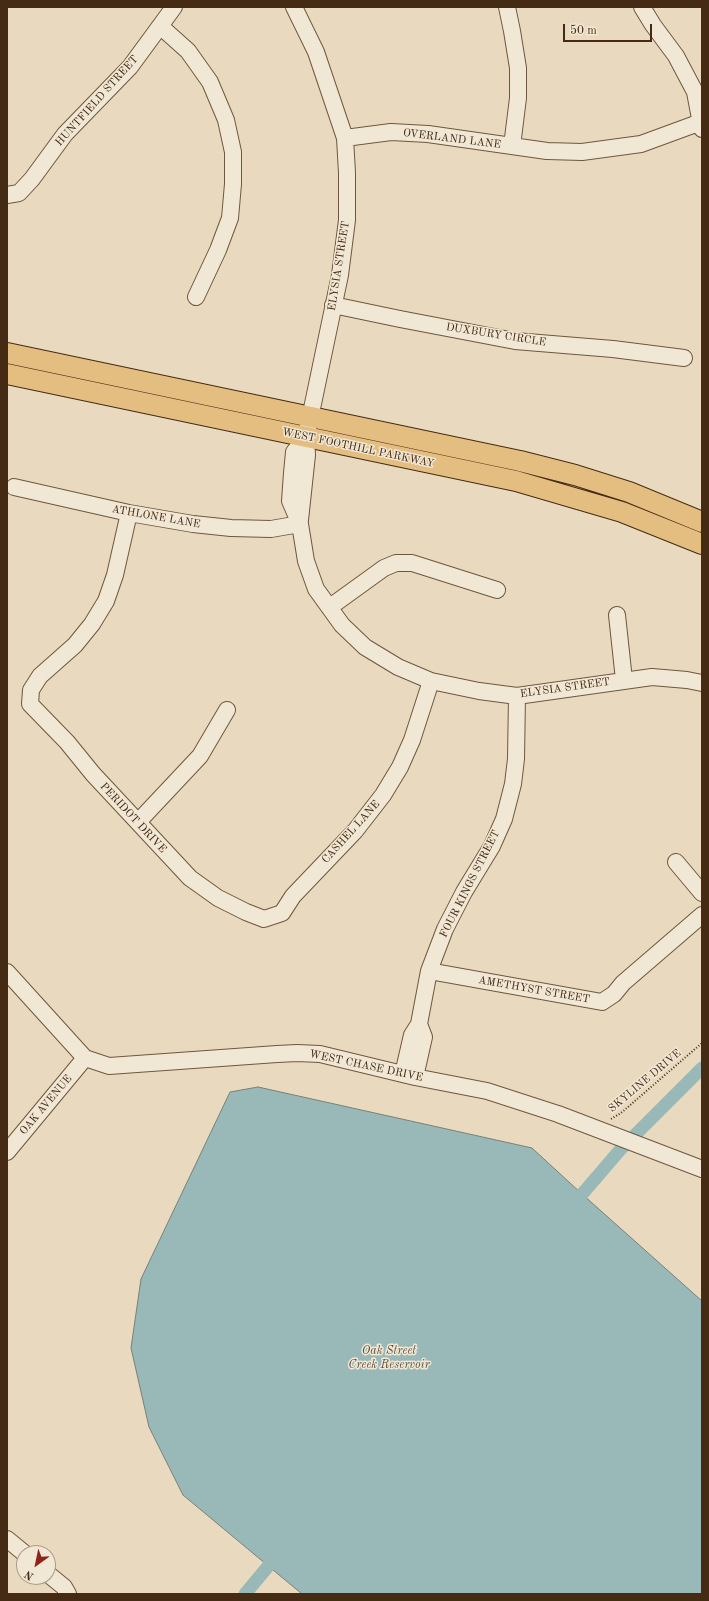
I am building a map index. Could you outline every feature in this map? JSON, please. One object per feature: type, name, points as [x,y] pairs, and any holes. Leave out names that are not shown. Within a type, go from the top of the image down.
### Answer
[{"type":"main road","name":"WEST FOOTHILL PARKWAY","points":[[7,353],[520,461],[575,475],[629,492],[702,522]]},
{"type":"main road","name":"WEST FOOTHILL PARKWAY","points":[[7,374],[508,480],[622,512],[702,544]]},
{"type":"street","name":"HUNTFIELD STREET","points":[[13,194],[32,179],[65,134],[130,67],[174,7]]},
{"type":"street","name":"ELYSIA STREET","points":[[294,7],[316,52],[345,138],[347,172],[347,220],[340,275],[309,416],[306,437],[294,452],[292,473],[290,501],[300,524],[306,561],[316,589],[342,625],[365,647],[398,667],[431,681],[516,696],[652,677],[702,683]]},
{"type":"street","points":[[507,7],[518,68],[518,98],[512,146]]},
{"type":"street","points":[[642,7],[652,25],[676,56],[695,92],[701,125]]},
{"type":"street","points":[[160,26],[188,51],[210,82],[226,120],[233,152],[233,184],[230,218],[218,250],[196,297]]},
{"type":"street","name":"OVERLAND LANE","points":[[345,138],[391,132],[428,134],[546,151],[582,152],[641,144],[701,125]]},
{"type":"street","name":"DUXBURY CIRCLE","points":[[333,305],[400,320],[515,341],[613,349],[684,358]]},
{"type":"street","name":"ATHLONE LANE","points":[[14,487],[130,513],[193,524],[231,528],[271,529],[300,524]]},
{"type":"street","name":"PERIDOT DRIVE","points":[[130,513],[115,575],[106,601],[92,624],[75,645],[40,676],[30,690],[30,704],[67,742],[93,774],[190,878],[218,898],[264,919]]},
{"type":"street","points":[[330,607],[384,568],[396,563],[412,562],[497,590]]},
{"type":"street","points":[[617,615],[624,680]]},
{"type":"street","name":"CASHEL LANE","points":[[264,919],[282,912],[293,896],[355,831],[383,796],[400,767],[412,740],[431,681]]},
{"type":"street","name":"FOUR KINGS STREET","points":[[409,1076],[412,1035],[419,1024],[430,971],[445,929],[464,892],[492,846],[504,818],[513,784],[516,759],[516,696]]},
{"type":"street","points":[[138,822],[200,756],[228,710]]},
{"type":"street","points":[[676,862],[702,893]]},
{"type":"street","name":"AMETHYST STREET","points":[[430,971],[602,1002],[614,994],[623,983],[702,915]]},
{"type":"street","points":[[7,972],[85,1058]]},
{"type":"street","name":"WEST CHASE DRIVE","points":[[85,1058],[110,1066],[298,1053],[320,1054],[409,1076],[486,1090],[597,1128],[702,1169]]},
{"type":"street","name":"OAK AVENUE","points":[[7,1152],[85,1058]]},
{"type":"street","points":[[7,1539],[16,1546]]},
{"type":"street","points":[[56,1580],[64,1587],[68,1594]]},
{"type":"path","name":"SKYLINE DRIVE","points":[[597,1128],[621,1113],[702,1043]]},
{"type":"water","name":"Oak Street Creek Reservoir","points":[[258,1087],[532,1148],[702,1301],[702,1594],[302,1594],[183,1495],[149,1427],[131,1348],[141,1279],[230,1092]]},
{"type":"waterway","points":[[571,1207],[620,1150],[702,1068]]},
{"type":"waterway","points":[[245,1594],[280,1552]]}]
